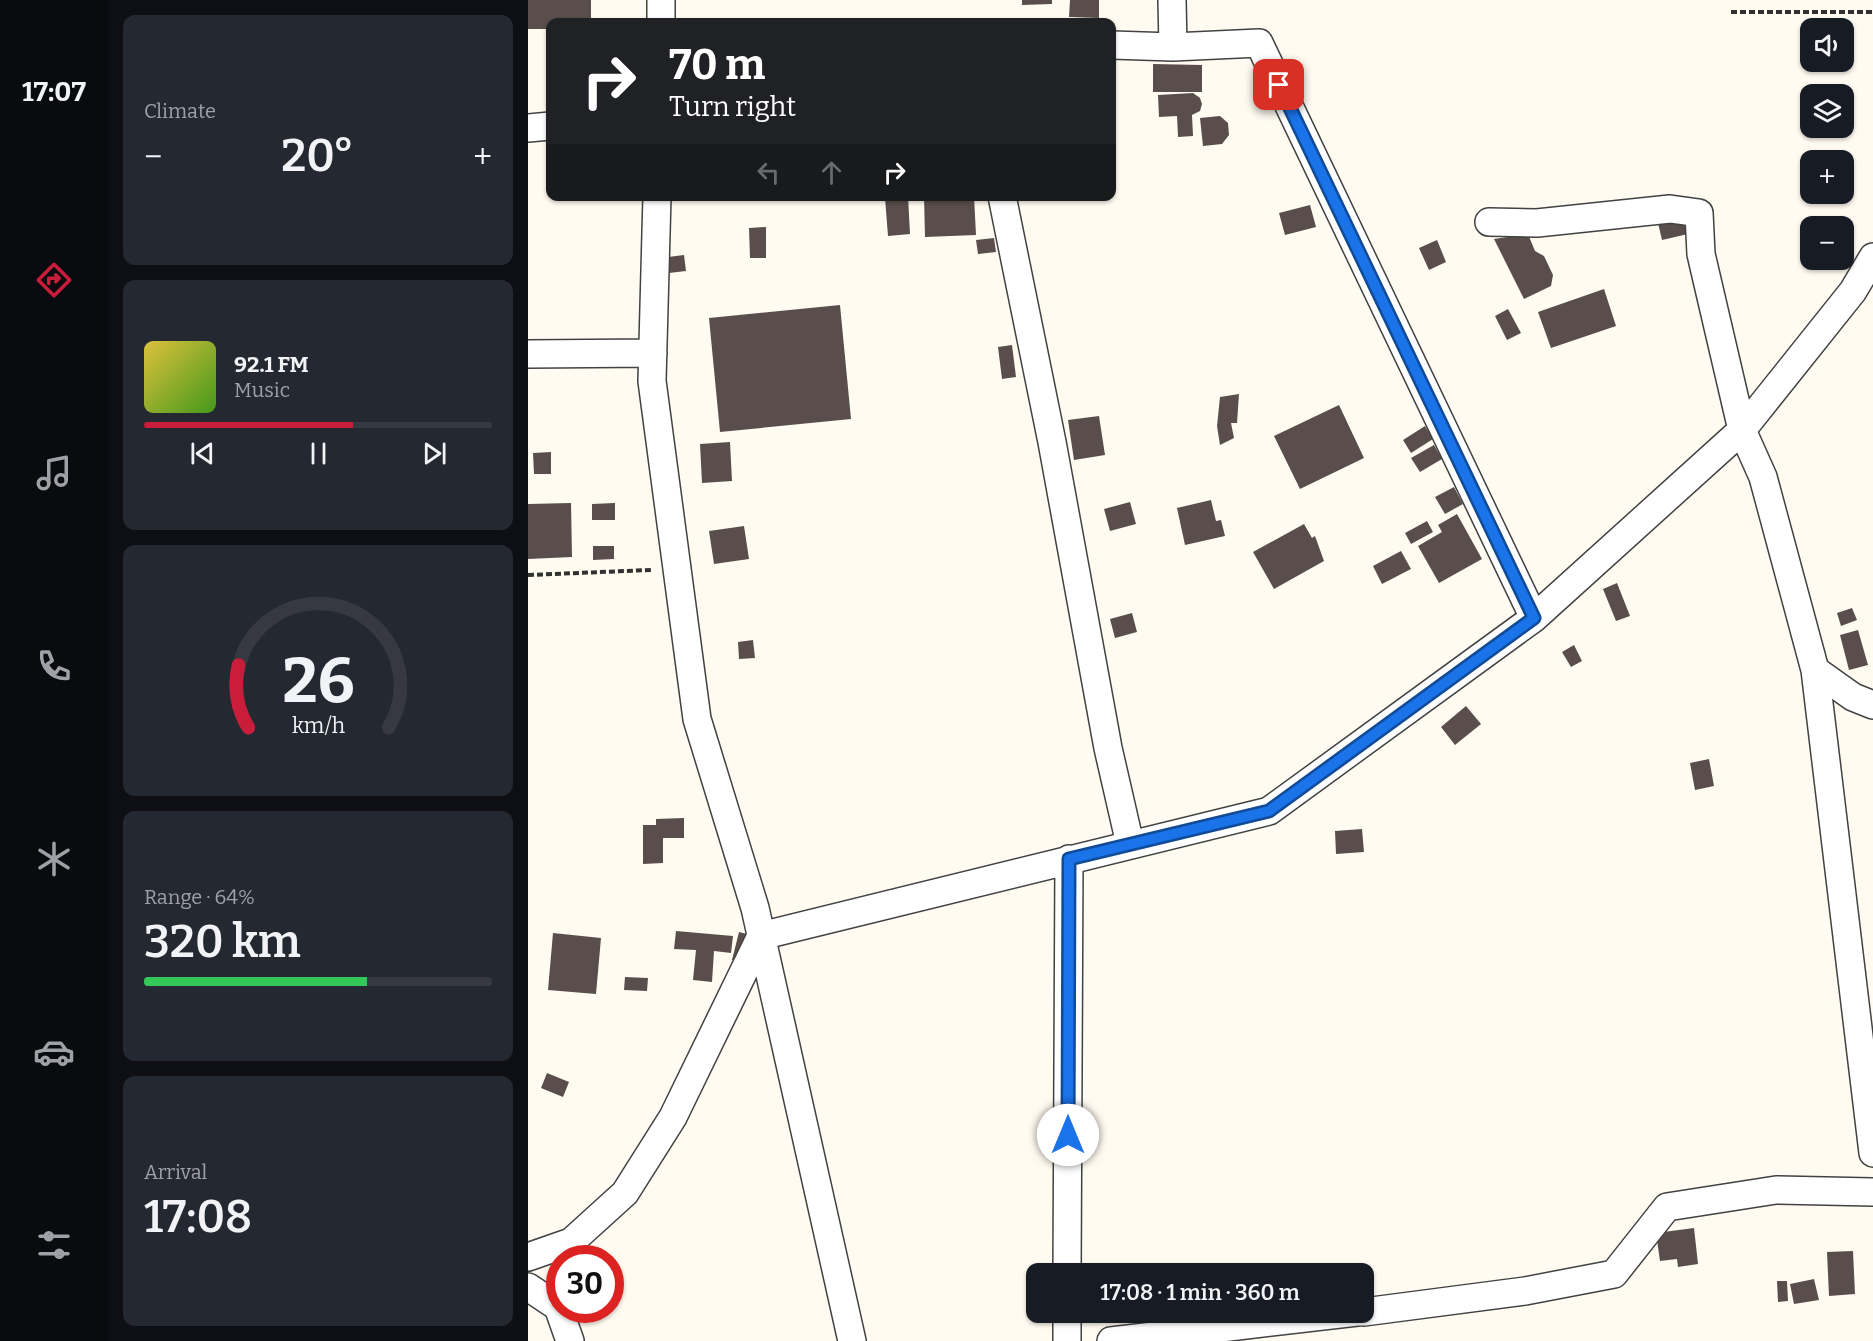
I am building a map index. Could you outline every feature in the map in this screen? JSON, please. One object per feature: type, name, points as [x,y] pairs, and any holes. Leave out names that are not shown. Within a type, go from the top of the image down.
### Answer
[{"type":"street","points":[[661,0],[662,18]]},
{"type":"street","points":[[1172,0],[1173,47]]},
{"type":"street","points":[[1116,45],[1173,47],[1259,43],[1534,618]]},
{"type":"street","points":[[528,128],[546,126]]},
{"type":"street","points":[[657,201],[652,381],[679,569],[697,719],[761,936],[852,1341]]},
{"type":"street","points":[[1003,201],[1054,454],[1108,748],[1130,844]]},
{"type":"street","points":[[1489,222],[1537,223],[1670,209],[1699,213],[1701,254],[1742,430],[1763,477],[1815,670],[1873,1153]]},
{"type":"street","points":[[761,936],[1269,811],[1534,618],[1742,430],[1853,291],[1873,256]]},
{"type":"street","points":[[528,354],[653,352]]},
{"type":"street","points":[[1815,670],[1853,697],[1873,705]]},
{"type":"street","points":[[1067,1263],[1069,859]]},
{"type":"street","points":[[528,1257],[571,1242],[625,1193],[673,1117],[761,936]]},
{"type":"street","points":[[1374,1311],[1525,1291],[1614,1274],[1667,1208],[1776,1190],[1873,1192]]},
{"type":"street","points":[[528,1287],[558,1307],[570,1341]]},
{"type":"street","points":[[1067,1323],[1067,1341]]},
{"type":"street","points":[[1110,1341],[1263,1323]]},
{"type":"path","points":[[1731,12],[1873,12]]},
{"type":"path","points":[[528,574],[679,569]]},
{"type":"building","points":[[528,0],[591,0],[591,18],[546,18],[546,29],[528,29]]},
{"type":"building","points":[[1022,0],[1052,0],[1052,4],[1022,5]]},
{"type":"building","points":[[1070,0],[1099,0],[1099,18],[1069,17]]},
{"type":"building","points":[[1153,64],[1202,65],[1202,92],[1153,92]]},
{"type":"building","points":[[1193,93],[1200,98],[1202,104],[1200,111],[1192,115],[1193,136],[1178,137],[1177,116],[1159,117],[1158,95]]},
{"type":"building","points":[[1220,116],[1228,123],[1229,135],[1222,144],[1203,146],[1200,118]]},
{"type":"building","points":[[885,201],[908,201],[910,234],[888,236]]},
{"type":"building","points":[[924,201],[974,201],[976,235],[925,237]]},
{"type":"building","points":[[1310,205],[1316,227],[1285,235],[1279,213]]},
{"type":"building","points":[[1675,219],[1687,228],[1688,234],[1662,240],[1658,223]]},
{"type":"building","points":[[766,227],[766,258],[750,258],[749,228]]},
{"type":"building","points":[[1528,234],[1535,251],[1544,256],[1553,275],[1551,286],[1524,299],[1494,239]]},
{"type":"building","points":[[994,238],[996,252],[978,254],[976,240]]},
{"type":"building","points":[[1437,240],[1446,262],[1429,270],[1419,248]]},
{"type":"building","points":[[684,255],[686,271],[669,273],[668,257]]},
{"type":"building","points":[[1604,289],[1616,326],[1551,348],[1538,312]]},
{"type":"building","points":[[840,305],[851,419],[720,432],[709,318]]},
{"type":"building","points":[[1508,309],[1521,333],[1507,340],[1495,316]]},
{"type":"building","points":[[1012,345],[1016,377],[1002,379],[998,347]]},
{"type":"building","points":[[1239,394],[1237,423],[1231,423],[1234,438],[1220,445],[1217,426],[1220,397]]},
{"type":"building","points":[[1339,405],[1364,458],[1300,489],[1274,436]]},
{"type":"building","points":[[1099,416],[1105,455],[1074,460],[1068,420]]},
{"type":"building","points":[[1425,426],[1433,439],[1411,453],[1403,440]]},
{"type":"building","points":[[730,442],[732,481],[702,483],[700,444]]},
{"type":"building","points":[[1434,445],[1442,459],[1420,472],[1411,458]]},
{"type":"building","points":[[551,452],[551,474],[534,474],[533,453]]},
{"type":"building","points":[[1454,487],[1463,504],[1445,514],[1435,497]]},
{"type":"building","points":[[1211,500],[1216,521],[1221,520],[1225,536],[1185,545],[1177,508]]},
{"type":"building","points":[[1130,502],[1136,524],[1110,531],[1104,509]]},
{"type":"building","points":[[571,503],[572,557],[528,559],[528,504]]},
{"type":"building","points":[[615,503],[615,520],[592,520],[592,504]]},
{"type":"building","points":[[1457,514],[1482,559],[1439,583],[1418,546],[1442,532],[1438,525]]},
{"type":"building","points":[[1427,521],[1433,532],[1411,544],[1405,533]]},
{"type":"building","points":[[1304,524],[1312,538],[1315,536],[1324,561],[1274,589],[1253,552]]},
{"type":"building","points":[[744,526],[749,559],[714,564],[709,531]]},
{"type":"building","points":[[593,546],[614,546],[614,559],[593,560]]},
{"type":"building","points":[[1401,551],[1411,569],[1382,584],[1373,566]]},
{"type":"building","points":[[1617,583],[1630,616],[1616,621],[1603,589]]},
{"type":"building","points":[[1852,608],[1857,620],[1841,626],[1837,613]]},
{"type":"building","points":[[1132,613],[1137,632],[1115,638],[1110,619]]},
{"type":"building","points":[[1858,630],[1868,665],[1849,670],[1840,635]]},
{"type":"building","points":[[753,640],[755,658],[739,659],[738,642]]},
{"type":"building","points":[[1574,645],[1582,661],[1571,667],[1562,652]]},
{"type":"building","points":[[1466,706],[1481,724],[1455,745],[1441,727]]},
{"type":"building","points":[[1709,759],[1714,786],[1695,790],[1690,763]]},
{"type":"building","points":[[684,818],[684,838],[663,838],[663,863],[643,864],[643,825],[656,825],[656,819]]},
{"type":"building","points":[[1362,829],[1364,852],[1336,854],[1335,831]]},
{"type":"building","points":[[676,931],[733,936],[731,953],[714,951],[712,982],[693,980],[696,950],[674,949]]},
{"type":"building","points":[[739,932],[751,935],[744,963],[732,960]]},
{"type":"building","points":[[553,933],[601,938],[596,994],[548,990]]},
{"type":"building","points":[[625,977],[648,978],[647,991],[624,990]]},
{"type":"building","points":[[547,1073],[569,1082],[563,1097],[541,1088]]},
{"type":"building","points":[[1694,1228],[1698,1264],[1678,1267],[1677,1259],[1660,1261],[1656,1233]]},
{"type":"building","points":[[1853,1251],[1855,1294],[1829,1296],[1827,1252]]},
{"type":"building","points":[[1814,1279],[1819,1300],[1794,1304],[1790,1284]]},
{"type":"building","points":[[1777,1281],[1787,1281],[1788,1301],[1778,1302]]},
{"type":"route","points":[[1068,1135],[1069,859],[1269,811],[1534,618],[1279,85]]}]
